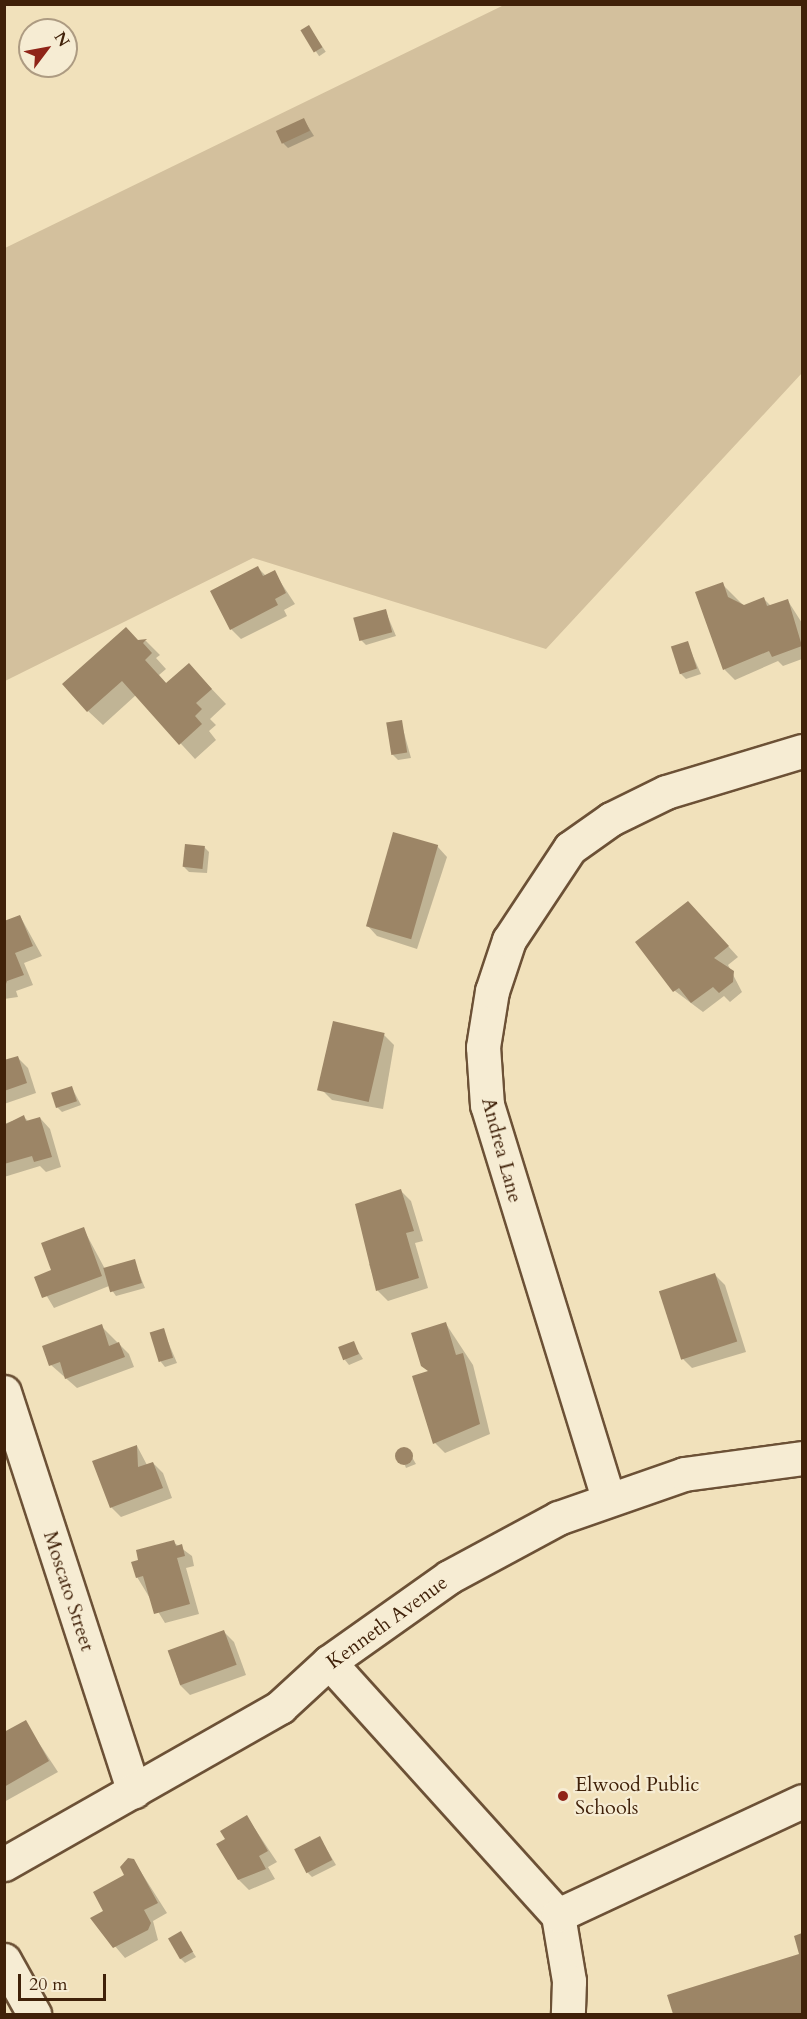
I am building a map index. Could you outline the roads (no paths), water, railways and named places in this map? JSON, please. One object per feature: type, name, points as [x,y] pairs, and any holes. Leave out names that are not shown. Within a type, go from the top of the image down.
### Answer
[{"type":"street","name":"Andrea Lane","points":[[608,1498],[487,1105],[483,1047],[492,991],[509,940],[570,848],[611,819],[666,792],[802,751]]},
{"type":"street","name":"Moscato Street","points":[[4,1392],[134,1791]]},
{"type":"street","name":"Kenneth Avenue","points":[[4,1864],[280,1707],[329,1662],[449,1576],[608,1498],[684,1474],[802,1458]]},
{"type":"street","points":[[329,1662],[558,1915],[569,1981],[568,2014]]},
{"type":"street","points":[[558,1915],[802,1801]]},
{"type":"street","points":[[4,1960],[34,2014]]},
{"type":"place","name":"Elwood Public Schools","points":[[563,1796]]}]
